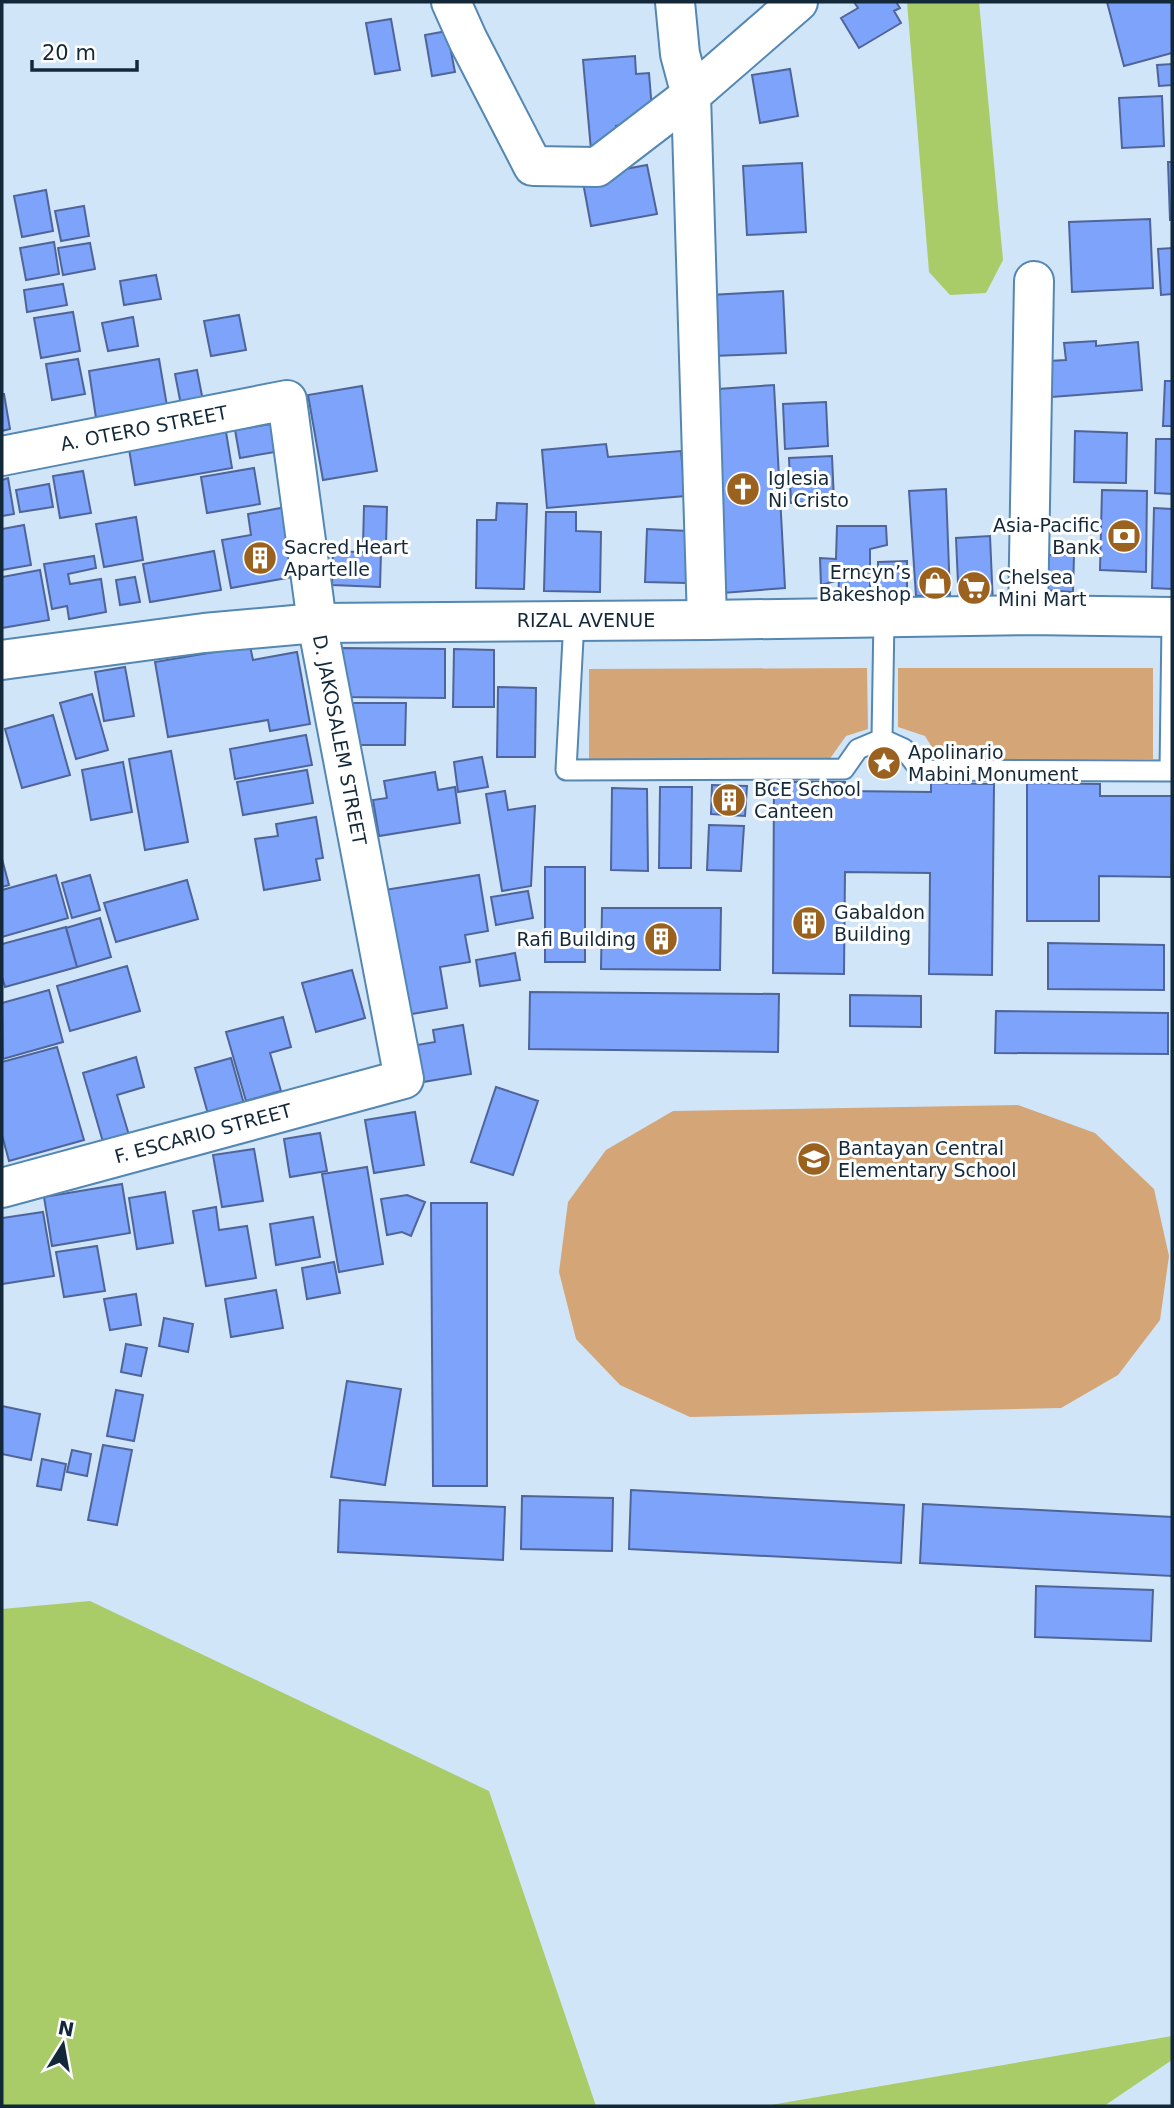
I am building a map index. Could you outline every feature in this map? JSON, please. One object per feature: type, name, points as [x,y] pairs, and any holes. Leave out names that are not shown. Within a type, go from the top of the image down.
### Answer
[{"type":"street","points":[[451,2],[533,166],[597,167],[691,95],[798,2]]},
{"type":"street","points":[[675,2],[680,54],[691,95],[707,620]]},
{"type":"street","points":[[1028,615],[1034,281]]},
{"type":"street","name":"A. OTERO STREET","points":[[2,456],[287,400]]},
{"type":"street","name":"D. JAKOSALEM STREET","points":[[287,400],[317,623],[404,1079]]},
{"type":"street","name":"RIZAL AVENUE","points":[[2,660],[204,633],[317,623],[1028,615],[1172,617]]},
{"type":"street","name":"F. ESCARIO STREET","points":[[2,1188],[404,1079]]},
{"type":"lane","points":[[881,739],[884,617]]},
{"type":"lane","points":[[574,620],[566,770],[844,769],[858,749],[881,739],[904,749],[920,770],[1170,771],[1172,623]]},
{"type":"shaded area","points":[[907,2],[979,2],[1003,260],[986,293],[950,295],[929,272]]},
{"type":"shaded area","points":[[867,668],[868,729],[846,736],[829,760],[589,760],[589,669]]},
{"type":"shaded area","points":[[898,668],[1153,668],[1153,759],[940,760],[925,736],[898,727]]},
{"type":"shaded area","points":[[1018,1105],[1095,1133],[1154,1189],[1169,1256],[1160,1320],[1118,1375],[1061,1408],[690,1417],[620,1385],[576,1339],[559,1272],[568,1202],[606,1150],[673,1111]]},
{"type":"shaded area","points":[[90,1601],[489,1791],[596,2106],[2,2106],[2,1609]]},
{"type":"shaded area","points":[[1172,2036],[1172,2060],[1104,2106],[765,2106]]},
{"type":"building","points":[[854,2],[896,2],[900,8],[894,11],[901,23],[859,48],[841,18],[858,8]]},
{"type":"building","points":[[1107,2],[1172,2],[1172,53],[1124,66]]},
{"type":"building","points":[[391,19],[400,70],[375,74],[366,23]]},
{"type":"building","points":[[447,31],[455,72],[432,76],[425,35]]},
{"type":"building","points":[[635,56],[636,74],[649,73],[653,122],[616,126],[618,147],[591,150],[583,60]]},
{"type":"building","points":[[1172,64],[1172,85],[1159,86],[1157,65]]},
{"type":"building","points":[[790,69],[798,116],[760,123],[752,75]]},
{"type":"building","points":[[1162,96],[1164,146],[1122,148],[1119,98]]},
{"type":"building","points":[[1168,162],[1172,162],[1172,220],[1170,220]]},
{"type":"building","points":[[802,163],[806,232],[747,235],[743,166]]},
{"type":"building","points":[[647,165],[657,214],[591,226],[582,177]]},
{"type":"building","points":[[46,190],[53,231],[22,237],[14,196]]},
{"type":"building","points":[[84,206],[89,236],[61,241],[55,211]]},
{"type":"building","points":[[1150,219],[1153,288],[1072,292],[1069,222]]},
{"type":"building","points":[[54,242],[59,274],[26,280],[20,248]]},
{"type":"building","points":[[90,243],[95,269],[63,275],[58,248]]},
{"type":"building","points":[[1172,248],[1172,294],[1161,295],[1158,249]]},
{"type":"building","points":[[156,275],[161,299],[124,305],[120,281]]},
{"type":"building","points":[[63,284],[67,305],[27,312],[24,290]]},
{"type":"building","points":[[783,291],[786,353],[713,356],[710,295]]},
{"type":"building","points":[[73,312],[80,351],[41,358],[34,318]]},
{"type":"building","points":[[239,315],[246,350],[211,356],[204,321]]},
{"type":"building","points":[[133,317],[138,346],[108,351],[102,323]]},
{"type":"building","points":[[1096,341],[1096,346],[1138,342],[1142,390],[1052,397],[1049,361],[1066,360],[1064,343]]},
{"type":"building","points":[[78,359],[85,394],[52,400],[46,364]]},
{"type":"building","points":[[159,359],[167,406],[96,418],[89,371]]},
{"type":"building","points":[[197,370],[203,401],[181,405],[175,374]]},
{"type":"building","points":[[1165,381],[1172,381],[1172,426],[1163,426]]},
{"type":"building","name":"Iglesia Ni Cristo","points":[[774,385],[785,588],[710,594],[704,390]]},
{"type":"building","points":[[362,386],[377,471],[323,480],[308,395]]},
{"type":"building","points":[[2,394],[10,429],[2,431]]},
{"type":"building","points":[[826,402],[828,446],[785,449],[783,404]]},
{"type":"building","points":[[277,423],[281,451],[240,458],[235,430]]},
{"type":"building","points":[[1075,431],[1127,433],[1126,483],[1074,482]]},
{"type":"building","points":[[226,432],[232,468],[135,485],[129,449]]},
{"type":"building","points":[[1156,439],[1172,439],[1172,494],[1155,493]]},
{"type":"building","points":[[606,444],[608,457],[681,451],[685,496],[547,508],[542,450]]},
{"type":"building","points":[[832,456],[834,501],[791,503],[789,458]]},
{"type":"building","points":[[254,468],[260,504],[207,513],[201,477]]},
{"type":"building","points":[[83,471],[91,513],[60,518],[53,476]]},
{"type":"building","points":[[8,478],[14,514],[2,516],[2,480]]},
{"type":"building","points":[[49,484],[53,507],[20,512],[16,490]]},
{"type":"building","points":[[946,489],[950,595],[916,596],[909,491]]},
{"type":"building","points":[[1102,490],[1147,491],[1146,572],[1100,570]]},
{"type":"building","points":[[497,503],[527,504],[524,589],[476,588],[477,520],[496,520]]},
{"type":"building","points":[[364,506],[387,507],[386,546],[363,545]]},
{"type":"building","name":"Sacred Heart Apartelle","points":[[286,507],[298,576],[231,588],[222,540],[251,535],[248,514]]},
{"type":"building","points":[[1154,508],[1172,509],[1172,589],[1152,588]]},
{"type":"building","points":[[546,512],[576,512],[576,531],[601,532],[600,592],[544,591]]},
{"type":"building","points":[[136,517],[143,560],[104,567],[96,524]]},
{"type":"building","points":[[24,525],[31,565],[2,570],[2,529]]},
{"type":"building","points":[[837,526],[886,526],[887,545],[870,549],[870,598],[838,600],[839,580],[821,585],[820,558],[836,559]]},
{"type":"building","points":[[647,529],[688,531],[686,583],[645,582]]},
{"type":"building","points":[[990,536],[993,604],[959,606],[956,538]]},
{"type":"building","points":[[214,551],[221,590],[150,602],[143,564]]},
{"type":"building","points":[[333,551],[381,553],[380,587],[332,585]]},
{"type":"building","points":[[1044,555],[1074,555],[1073,592],[1043,590]]},
{"type":"building","points":[[94,556],[96,568],[68,574],[70,584],[101,579],[106,612],[69,619],[67,606],[52,609],[44,564]]},
{"type":"building","points":[[907,561],[907,594],[878,596],[878,562]]},
{"type":"building","points":[[40,570],[49,620],[2,628],[2,577]]},
{"type":"building","points":[[135,577],[140,602],[120,605],[116,580]]},
{"type":"building","points":[[250,646],[253,660],[297,652],[310,724],[270,731],[268,720],[168,737],[155,662]]},
{"type":"building","points":[[340,648],[445,649],[445,698],[339,697]]},
{"type":"building","points":[[454,649],[494,650],[494,707],[453,707]]},
{"type":"building","points":[[125,667],[134,716],[104,721],[95,672]]},
{"type":"building","points":[[498,687],[536,688],[535,757],[497,757]]},
{"type":"building","points":[[92,694],[108,750],[76,759],[60,703]]},
{"type":"building","points":[[348,703],[406,703],[405,745],[347,745]]},
{"type":"building","points":[[53,715],[70,775],[22,788],[5,729]]},
{"type":"building","points":[[306,735],[312,765],[235,779],[230,749]]},
{"type":"building","points":[[171,751],[188,842],[145,850],[129,759]]},
{"type":"building","points":[[482,757],[488,787],[458,792],[454,762]]},
{"type":"building","points":[[123,762],[132,812],[91,820],[82,770]]},
{"type":"building","points":[[307,770],[313,803],[243,815],[237,782]]},
{"type":"building","points":[[435,772],[438,790],[455,787],[460,823],[379,836],[373,800],[387,798],[384,781]]},
{"type":"building","name":"Gabaldon Building","points":[[774,782],[845,782],[845,791],[931,792],[931,783],[994,784],[992,975],[929,974],[930,873],[845,872],[844,974],[773,973]]},
{"type":"building","points":[[1027,783],[1100,784],[1100,796],[1172,796],[1171,877],[1099,876],[1099,921],[1027,921]]},
{"type":"building","name":"BCE School Canteen","points":[[712,785],[747,786],[745,816],[711,814]]},
{"type":"building","points":[[660,787],[692,787],[691,868],[659,868]]},
{"type":"building","points":[[612,788],[647,789],[648,871],[611,870]]},
{"type":"building","points":[[505,791],[508,810],[535,806],[531,886],[502,891],[486,794]]},
{"type":"building","points":[[316,817],[323,858],[316,859],[320,880],[264,890],[255,839],[278,836],[276,824]]},
{"type":"building","points":[[709,825],[744,826],[741,871],[707,870]]},
{"type":"building","points":[[2,859],[9,885],[2,887]]},
{"type":"building","points":[[545,867],[585,867],[585,962],[545,962]]},
{"type":"building","points":[[56,875],[68,918],[2,937],[2,890]]},
{"type":"building","points":[[90,875],[100,910],[72,918],[62,883]]},
{"type":"building","points":[[479,875],[488,931],[465,935],[470,962],[440,967],[447,1008],[400,1016],[378,891]]},
{"type":"building","points":[[187,880],[198,919],[116,942],[104,903]]},
{"type":"building","points":[[528,891],[533,918],[496,925],[491,897]]},
{"type":"building","name":"Rafi Building","points":[[602,908],[721,908],[720,970],[601,969]]},
{"type":"building","points":[[100,918],[111,957],[77,967],[66,928]]},
{"type":"building","points":[[66,927],[77,967],[5,987],[2,977],[2,944]]},
{"type":"building","points":[[1048,943],[1164,945],[1164,990],[1048,989]]},
{"type":"building","points":[[515,953],[520,980],[480,986],[476,960]]},
{"type":"building","points":[[127,966],[140,1011],[70,1031],[57,986]]},
{"type":"building","points":[[352,970],[365,1018],[316,1032],[302,983]]},
{"type":"building","points":[[49,990],[63,1042],[3,1059],[2,1003]]},
{"type":"building","points":[[530,992],[779,994],[778,1052],[529,1049]]},
{"type":"building","points":[[850,995],[921,996],[921,1027],[850,1026]]},
{"type":"building","points":[[996,1011],[1168,1013],[1168,1054],[995,1053]]},
{"type":"building","points":[[283,1017],[291,1047],[270,1053],[281,1091],[246,1101],[226,1032]]},
{"type":"building","points":[[463,1025],[471,1074],[417,1083],[411,1046],[435,1042],[433,1030]]},
{"type":"building","points":[[57,1047],[84,1140],[9,1161],[2,1135],[2,1062]]},
{"type":"building","points":[[136,1057],[144,1087],[117,1095],[129,1135],[103,1142],[83,1073]]},
{"type":"building","points":[[231,1058],[244,1104],[208,1114],[195,1068]]},
{"type":"building","points":[[496,1087],[538,1101],[513,1175],[471,1162]]},
{"type":"building","points":[[415,1112],[424,1165],[374,1173],[365,1120]]},
{"type":"building","points":[[320,1133],[327,1171],[290,1177],[284,1139]]},
{"type":"building","points":[[254,1149],[263,1201],[222,1207],[213,1155]]},
{"type":"building","points":[[367,1167],[383,1264],[339,1272],[322,1174]]},
{"type":"building","points":[[122,1184],[130,1233],[52,1246],[44,1197]]},
{"type":"building","points":[[165,1192],[173,1243],[137,1249],[129,1198]]},
{"type":"building","points":[[407,1195],[425,1202],[411,1236],[402,1232],[387,1235],[381,1199]]},
{"type":"building","points":[[431,1203],[487,1203],[487,1486],[433,1486]]},
{"type":"building","points":[[216,1207],[219,1230],[247,1226],[256,1278],[206,1286],[193,1211]]},
{"type":"building","points":[[43,1212],[54,1276],[2,1284],[2,1218]]},
{"type":"building","points":[[313,1217],[320,1257],[276,1265],[270,1224]]},
{"type":"building","points":[[97,1246],[105,1291],[64,1297],[56,1252]]},
{"type":"building","points":[[334,1262],[340,1293],[307,1299],[302,1268]]},
{"type":"building","points":[[276,1290],[283,1328],[231,1337],[225,1299]]},
{"type":"building","points":[[136,1294],[141,1325],[110,1330],[104,1299]]},
{"type":"building","points":[[164,1318],[193,1324],[188,1352],[159,1346]]},
{"type":"building","points":[[126,1344],[147,1348],[141,1376],[121,1372]]},
{"type":"building","points":[[347,1381],[401,1389],[385,1485],[331,1477]]},
{"type":"building","points":[[116,1390],[143,1395],[134,1441],[107,1436]]},
{"type":"building","points":[[2,1406],[40,1414],[31,1460],[2,1454]]},
{"type":"building","points":[[103,1445],[132,1450],[117,1525],[88,1520]]},
{"type":"building","points":[[72,1450],[91,1454],[87,1476],[67,1472]]},
{"type":"building","points":[[42,1459],[66,1464],[61,1490],[37,1486]]},
{"type":"building","points":[[631,1490],[904,1505],[901,1563],[629,1549]]},
{"type":"building","points":[[522,1496],[613,1498],[612,1551],[521,1549]]},
{"type":"building","points":[[340,1500],[505,1507],[503,1560],[338,1552]]},
{"type":"building","points":[[923,1504],[1172,1517],[1172,1576],[920,1563]]},
{"type":"building","points":[[1036,1586],[1153,1590],[1151,1641],[1035,1637]]},
{"type":"place","name":"Iglesia Ni Cristo","points":[[743,489]]},
{"type":"place","name":"Asia-Pacific Bank","points":[[1124,536]]},
{"type":"place","name":"Sacred Heart Apartelle","points":[[260,558]]},
{"type":"place","name":"Erncyn’s Bakeshop","points":[[935,583]]},
{"type":"place","name":"Chelsea Mini Mart","points":[[974,588]]},
{"type":"place","name":"Apolinario Mabini Monument","points":[[884,763]]},
{"type":"place","name":"BCE School Canteen","points":[[729,800]]},
{"type":"place","name":"Gabaldon Building","points":[[809,923]]},
{"type":"place","name":"Rafi Building","points":[[661,939]]},
{"type":"place","name":"Bantayan Central Elementary School","points":[[814,1159]]}]
